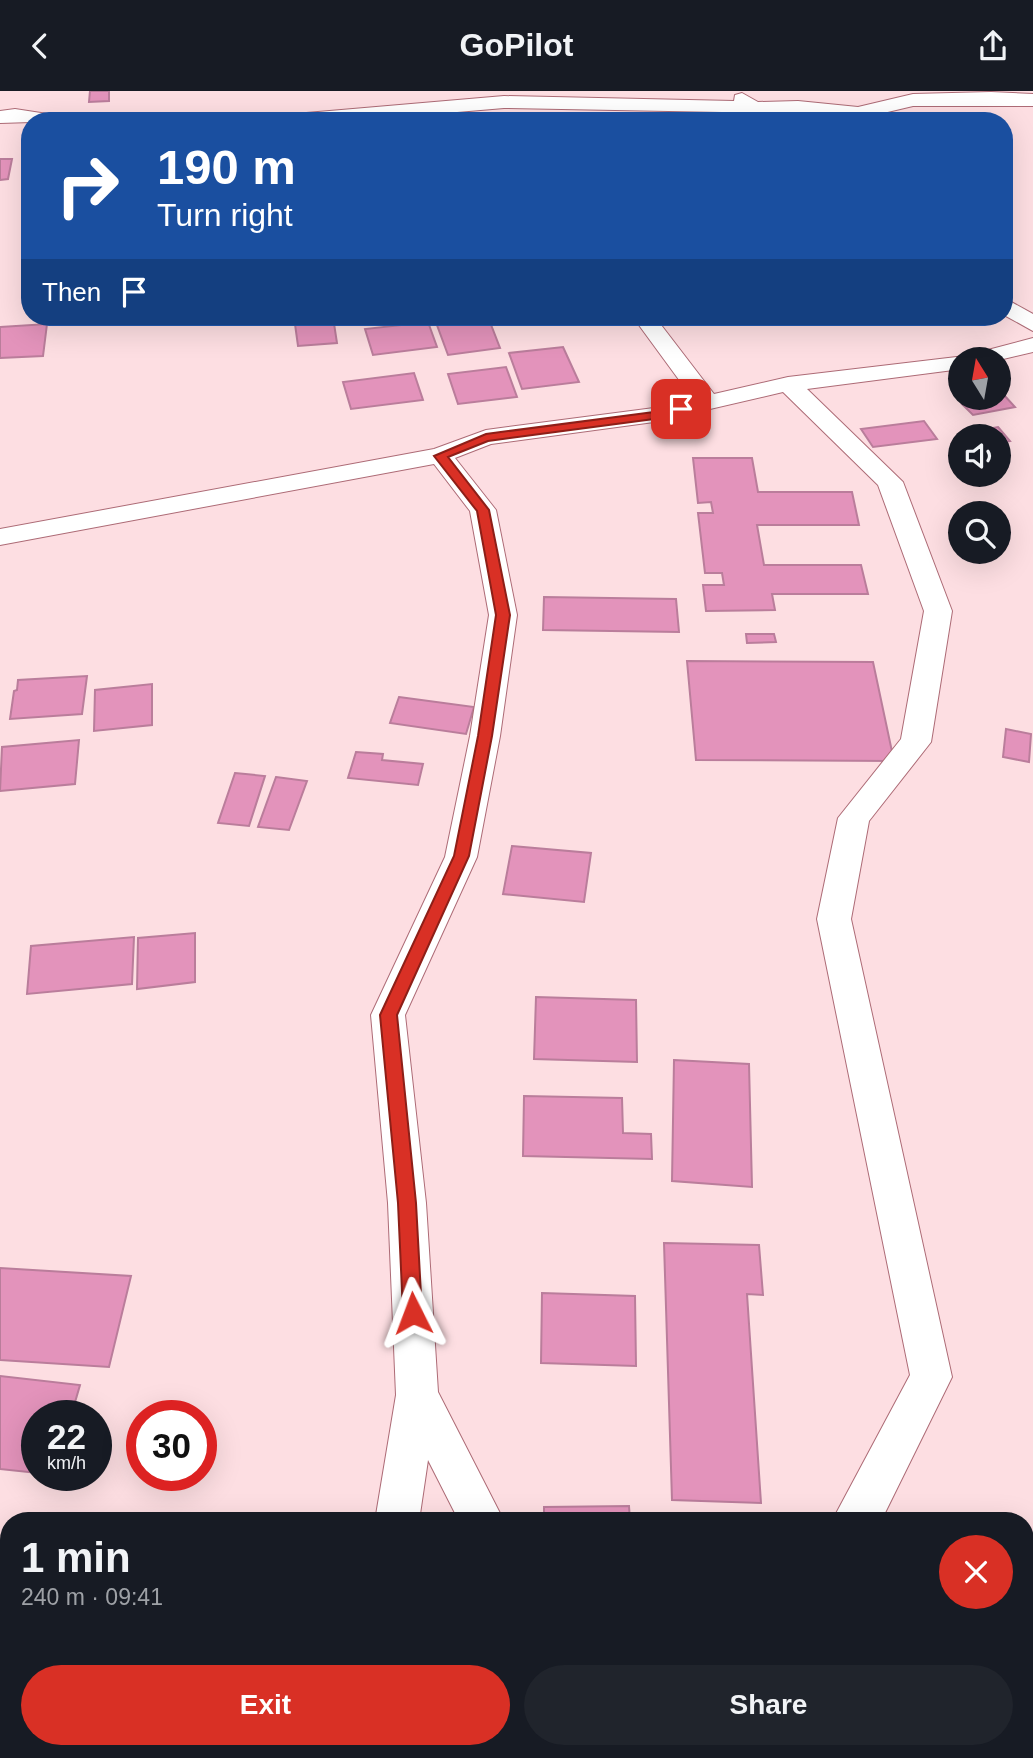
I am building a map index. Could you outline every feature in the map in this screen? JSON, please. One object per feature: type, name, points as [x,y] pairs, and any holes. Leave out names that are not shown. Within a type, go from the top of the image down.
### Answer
[{"type":"street","points":[[732,91],[756,112]]},
{"type":"street","points":[[365,112],[501,97],[716,112]]},
{"type":"street","points":[[862,112],[912,100],[1033,100]]},
{"type":"street","points":[[774,112],[798,107],[848,112]]},
{"type":"street","points":[[0,117],[21,116]]},
{"type":"street","points":[[1013,312],[1033,324]]},
{"type":"street","points":[[650,326],[708,403]]},
{"type":"street","points":[[1012,350],[1033,345]]},
{"type":"street","points":[[0,537],[440,456],[486,437],[654,415],[788,384],[948,364]]},
{"type":"street","points":[[788,384],[891,482],[938,611],[916,742],[854,818],[834,919],[931,1377],[863,1512]]},
{"type":"street","points":[[398,1512],[417,1395],[407,1203],[388,1015],[461,856],[485,736],[503,615],[483,510],[440,456]]},
{"type":"street","points":[[417,1395],[477,1512]]},
{"type":"building","points":[[90,91],[109,91],[109,101],[89,102]]},
{"type":"building","points":[[0,159],[12,159],[8,179],[0,180]]},
{"type":"building","points":[[47,326],[43,356],[0,358],[0,327]]},
{"type":"building","points":[[295,326],[334,326],[337,343],[298,346]]},
{"type":"building","points":[[429,326],[437,347],[373,355],[365,329]]},
{"type":"building","points":[[437,326],[491,326],[500,348],[448,355]]},
{"type":"building","points":[[563,347],[579,382],[522,389],[509,353]]},
{"type":"building","points":[[506,367],[517,397],[458,404],[448,374]]},
{"type":"building","points":[[414,373],[423,400],[351,409],[343,382]]},
{"type":"building","points":[[968,410],[999,410],[973,415]]},
{"type":"building","points":[[924,421],[937,439],[873,447],[861,429]]},
{"type":"building","points":[[693,458],[752,458],[758,492],[852,492],[859,525],[757,525],[764,565],[861,565],[868,594],[772,594],[775,610],[706,611],[703,585],[724,585],[722,573],[705,573],[698,513],[713,513],[711,502],[698,503]]},
{"type":"building","points":[[544,597],[676,599],[679,632],[543,630]]},
{"type":"building","points":[[746,634],[774,634],[776,642],[747,643]]},
{"type":"building","points":[[687,661],[873,662],[894,761],[696,760]]},
{"type":"building","points":[[87,676],[82,714],[10,719],[18,680]]},
{"type":"building","points":[[152,684],[152,725],[94,731],[95,690]]},
{"type":"building","points":[[399,697],[474,707],[466,734],[390,723]]},
{"type":"building","points":[[1006,729],[1031,734],[1029,762],[1003,757]]},
{"type":"building","points":[[79,740],[75,784],[0,791],[2,747]]},
{"type":"building","points":[[356,752],[383,754],[382,760],[423,764],[418,785],[348,778]]},
{"type":"building","points":[[235,773],[265,776],[249,826],[218,823]]},
{"type":"building","points":[[276,777],[307,781],[289,830],[258,827]]},
{"type":"building","points":[[512,846],[591,853],[584,902],[503,894]]},
{"type":"building","points":[[195,933],[195,982],[137,989],[138,938]]},
{"type":"building","points":[[134,937],[132,984],[27,994],[31,946]]},
{"type":"building","points":[[536,997],[636,1000],[637,1062],[534,1059]]},
{"type":"building","points":[[674,1060],[749,1064],[752,1187],[672,1181]]},
{"type":"building","points":[[524,1096],[622,1098],[623,1133],[651,1134],[652,1159],[523,1156]]},
{"type":"building","points":[[664,1243],[759,1245],[763,1295],[747,1294],[761,1503],[672,1500]]},
{"type":"building","points":[[0,1268],[131,1276],[109,1367],[0,1360]]},
{"type":"building","points":[[542,1293],[635,1296],[636,1366],[541,1363]]},
{"type":"building","points":[[0,1376],[80,1385],[76,1400],[21,1400],[21,1471],[0,1469]]},
{"type":"building","points":[[629,1506],[629,1512],[544,1512],[544,1507]]},
{"type":"route","points":[[413,1313],[407,1203],[388,1015],[461,856],[485,736],[503,615],[483,510],[440,456],[486,437],[654,415],[681,409]]}]
